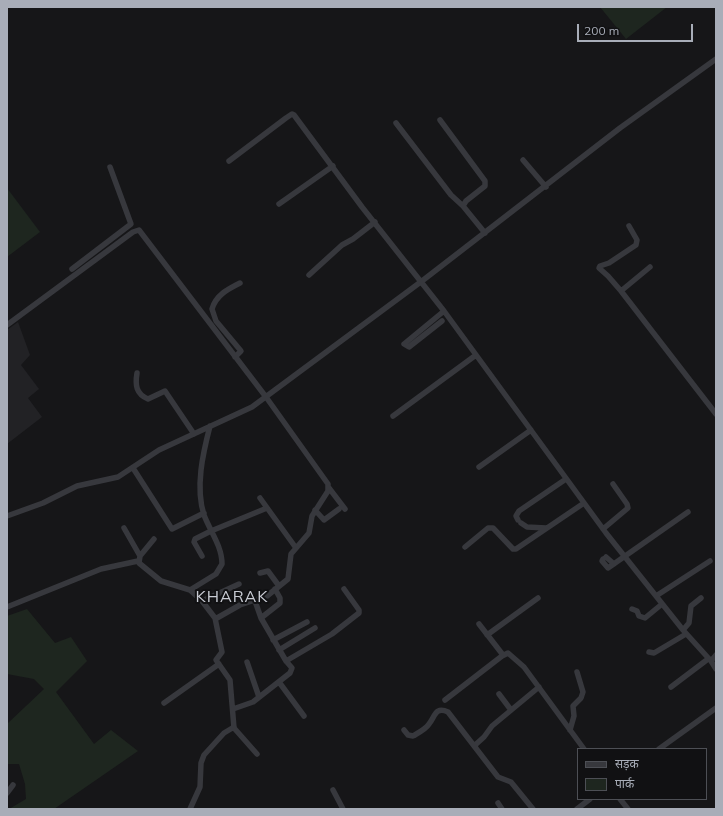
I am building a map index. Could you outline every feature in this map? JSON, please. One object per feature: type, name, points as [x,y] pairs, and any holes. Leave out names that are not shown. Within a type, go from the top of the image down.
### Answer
[{"type":"street","points":[[7,516],[43,503],[77,486],[113,479],[133,468],[159,450],[246,411],[422,281],[546,187],[620,128],[716,59]]},
{"type":"street","points":[[229,161],[293,114],[422,281],[566,479],[625,557],[716,669]]},
{"type":"street","points":[[440,120],[486,183],[485,186],[466,201],[463,206]]},
{"type":"street","points":[[396,122],[451,194],[485,233]]},
{"type":"street","points":[[524,160],[546,187]]},
{"type":"street","points":[[279,204],[332,166]]},
{"type":"street","points":[[72,269],[131,224],[110,167]]},
{"type":"street","points":[[309,275],[342,245],[353,239],[375,222]]},
{"type":"street","points":[[628,226],[637,240],[636,245],[610,263],[599,267],[621,291],[716,414]]},
{"type":"street","points":[[7,325],[138,230],[141,231],[324,476],[329,488],[342,509],[324,520],[315,510]]},
{"type":"street","points":[[621,291],[650,267]]},
{"type":"street","points":[[235,357],[241,351],[216,321],[212,309],[219,297],[229,288],[240,283]]},
{"type":"street","points":[[442,321],[409,347],[404,344],[444,311]]},
{"type":"street","points":[[393,416],[476,355]]},
{"type":"street","points":[[137,373],[136,388],[140,394],[148,399],[165,391],[194,434]]},
{"type":"street","points":[[190,590],[216,574],[222,565],[218,545],[204,513],[201,499],[202,457],[210,426]]},
{"type":"street","points":[[479,467],[531,430]]},
{"type":"street","points":[[133,468],[172,529],[204,513]]},
{"type":"street","points":[[546,528],[527,527],[519,521],[516,516],[519,512],[566,479]]},
{"type":"street","points":[[604,529],[628,508],[627,504],[613,484]]},
{"type":"street","points":[[215,618],[240,605],[255,601],[277,588],[288,578],[291,556],[309,533],[311,518],[329,488]]},
{"type":"street","points":[[260,498],[296,548]]},
{"type":"street","points":[[465,547],[488,528],[493,528],[513,549],[516,549],[584,503]]},
{"type":"street","points":[[202,556],[194,540],[211,531],[267,508]]},
{"type":"street","points":[[605,558],[614,564],[688,512]]},
{"type":"street","points":[[124,528],[139,559],[161,581],[190,590],[202,601],[215,618],[222,650],[221,654],[216,660],[230,680],[234,727],[257,754]]},
{"type":"street","points":[[7,607],[101,569],[139,559],[154,539]]},
{"type":"street","points":[[656,596],[710,561]]},
{"type":"street","points":[[260,573],[267,571],[277,588],[280,598],[280,603],[261,618]]},
{"type":"street","points":[[202,601],[239,584]]},
{"type":"street","points":[[286,661],[332,634],[359,613],[359,610],[344,589]]},
{"type":"street","points":[[487,635],[538,598]]},
{"type":"street","points":[[649,652],[654,653],[685,632],[689,623],[692,606],[701,598]]},
{"type":"street","points":[[233,709],[245,706],[259,697],[292,671],[292,668],[279,650],[261,618],[255,601]]},
{"type":"street","points":[[632,609],[637,612],[639,616],[645,618],[662,604]]},
{"type":"street","points":[[273,640],[307,622]]},
{"type":"street","points":[[479,624],[503,655]]},
{"type":"street","points":[[279,650],[315,628]]},
{"type":"street","points":[[445,700],[503,655],[508,653],[514,656],[539,687],[583,748]]},
{"type":"street","points":[[671,687],[716,655]]},
{"type":"street","points":[[247,662],[259,697]]},
{"type":"street","points":[[164,703],[219,664]]},
{"type":"street","points":[[570,730],[574,716],[573,706],[580,699],[583,692],[577,672]]},
{"type":"street","points":[[279,682],[304,716]]},
{"type":"street","points":[[474,746],[484,737],[490,728],[539,687]]},
{"type":"street","points":[[499,694],[511,710]]},
{"type":"street","points":[[659,748],[716,708]]},
{"type":"street","points":[[404,730],[410,736],[415,735],[430,723],[434,713],[445,710],[449,713],[498,777],[511,782],[533,809]]},
{"type":"street","points":[[190,809],[198,792],[204,755],[224,733],[234,727]]},
{"type":"street","points":[[7,793],[13,785]]},
{"type":"street","points":[[333,790],[342,809]]},
{"type":"street","points":[[577,809],[589,800]]},
{"type":"street","points":[[621,800],[628,809]]},
{"type":"street","points":[[498,803],[502,809]]},
{"type":"shaded area","points":[[18,322],[30,355],[21,365],[39,389],[28,398],[42,417],[7,444],[7,330]]},
{"type":"green space","points":[[600,7],[667,7],[626,39]]},
{"type":"green space","points":[[7,188],[40,232],[7,257]]},
{"type":"green space","points":[[27,609],[55,643],[71,637],[87,661],[56,692],[94,744],[111,730],[138,751],[54,809],[9,809],[26,799],[25,784],[19,764],[7,764],[7,724],[44,689],[34,679],[7,674],[7,616]]},
{"type":"district","name":"KHARAK","points":[[232,597]]}]
